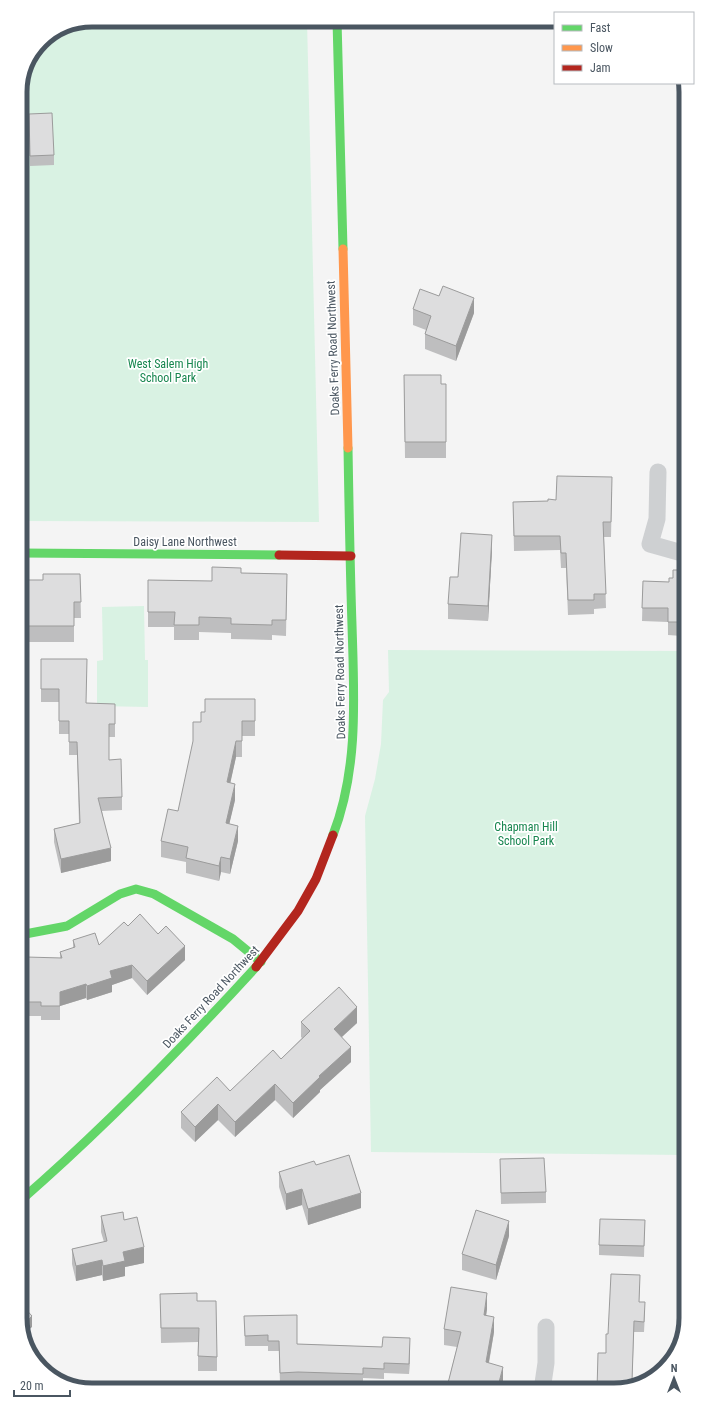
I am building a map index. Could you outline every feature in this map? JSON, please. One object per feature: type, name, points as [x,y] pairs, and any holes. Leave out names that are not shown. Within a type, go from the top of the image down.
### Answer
[{"type":"main road","name":"Doaks Ferry Road Northwest","points":[[27,1195],[58,1168],[187,1042],[261,962],[298,911],[316,878],[335,830],[348,782],[353,744],[353,671],[337,27]]},
{"type":"main road","name":"Daisy Lane Northwest","points":[[27,553],[350,556]]},
{"type":"main road","points":[[27,934],[67,926],[120,894],[136,890],[154,894],[233,939],[261,962]]},
{"type":"street","points":[[658,472],[658,519],[650,544],[679,552]]},
{"type":"street","points":[[543,1383],[546,1363],[546,1327]]},
{"type":"green space","name":"West Salem High School Park","points":[[92,27],[307,27],[319,522],[27,521],[27,88],[29,75],[38,56],[46,46],[67,32],[79,28]]},
{"type":"green space","points":[[144,606],[145,660],[148,660],[148,707],[97,706],[97,661],[103,660],[102,607]]},
{"type":"green space","name":"Chapman Hill School Park","points":[[388,650],[679,651],[679,1155],[371,1152],[365,816],[375,779],[381,744],[383,700],[389,692]]},
{"type":"building","points":[[52,113],[54,155],[30,156],[29,114]]},
{"type":"building","points":[[443,286],[474,298],[456,346],[425,334],[431,316],[413,309],[420,289],[439,296]]},
{"type":"building","points":[[404,375],[441,375],[441,384],[446,384],[446,442],[405,442]]},
{"type":"building","points":[[557,476],[612,477],[611,522],[603,522],[606,594],[594,594],[594,600],[568,600],[566,553],[561,553],[560,536],[514,536],[513,502],[548,501],[548,499],[556,500]]},
{"type":"building","points":[[461,533],[492,535],[488,606],[448,604],[450,577],[458,577]]},
{"type":"building","points":[[212,567],[241,568],[241,573],[287,574],[286,620],[272,620],[272,625],[231,624],[231,618],[199,617],[199,625],[174,625],[175,612],[148,612],[148,580],[212,581]]},
{"type":"building","points":[[673,570],[679,570],[679,622],[668,622],[668,608],[642,608],[643,581],[669,582],[669,578],[673,578]]},
{"type":"building","points":[[43,574],[80,574],[81,602],[74,602],[74,626],[27,626],[27,580],[43,580]]},
{"type":"building","points":[[41,659],[87,659],[86,703],[115,704],[115,724],[109,724],[109,760],[121,759],[122,797],[98,798],[111,848],[61,859],[54,829],[80,823],[77,742],[69,742],[69,721],[59,721],[59,689],[41,689]]},
{"type":"building","points":[[205,699],[255,699],[255,721],[242,721],[242,741],[236,741],[227,782],[235,784],[226,823],[238,826],[230,859],[221,857],[219,866],[186,858],[188,847],[161,841],[168,809],[178,811],[193,741],[193,722],[201,722],[201,712],[205,712]]},
{"type":"building","points":[[140,914],[158,934],[166,926],[185,946],[147,981],[132,965],[110,971],[112,978],[87,986],[86,984],[60,992],[60,1006],[41,1006],[41,1002],[27,1002],[27,957],[62,958],[60,952],[75,947],[73,940],[95,933],[99,945],[124,922],[128,926]]},
{"type":"building","points":[[339,987],[357,1007],[334,1029],[351,1047],[319,1076],[320,1077],[293,1103],[275,1084],[235,1122],[218,1104],[195,1127],[181,1112],[217,1077],[230,1091],[273,1050],[281,1059],[310,1031],[301,1022]]},
{"type":"building","points":[[349,1155],[361,1193],[308,1209],[302,1189],[286,1194],[279,1172],[314,1161],[316,1165]]},
{"type":"building","points":[[544,1158],[546,1192],[501,1193],[500,1159]]},
{"type":"building","points":[[476,1210],[509,1221],[496,1265],[462,1254]]},
{"type":"building","points":[[123,1212],[124,1220],[137,1217],[144,1247],[123,1252],[125,1261],[103,1266],[102,1260],[76,1266],[72,1249],[107,1241],[101,1216]]},
{"type":"building","points":[[600,1219],[645,1220],[644,1246],[599,1245]]},
{"type":"building","points":[[611,1274],[640,1275],[639,1302],[645,1302],[644,1322],[634,1321],[632,1380],[614,1383],[597,1383],[598,1353],[606,1353],[606,1334],[608,1334]]},
{"type":"building","points":[[451,1287],[487,1293],[484,1315],[494,1317],[486,1362],[503,1367],[499,1383],[448,1383],[461,1332],[444,1329]]},
{"type":"building","points":[[197,1293],[197,1301],[216,1301],[217,1357],[198,1356],[199,1328],[161,1328],[160,1294]]},
{"type":"building","points":[[27,1311],[32,1316],[27,1321]]},
{"type":"building","points":[[297,1315],[297,1344],[382,1347],[383,1337],[410,1338],[409,1364],[384,1363],[384,1369],[363,1368],[363,1374],[298,1372],[280,1373],[279,1341],[268,1341],[268,1335],[245,1336],[244,1316]]},
{"type":"traffic: fast","points":[[337,27],[343,249]]},
{"type":"traffic: fast","points":[[333,835],[347,784],[353,731],[354,678],[348,448]]},
{"type":"traffic: fast","points":[[27,553],[279,555]]},
{"type":"traffic: fast","points":[[27,934],[67,926],[120,894],[136,889],[154,894],[233,939],[261,962]]},
{"type":"traffic: fast","points":[[27,1195],[112,1117],[256,967]]},
{"type":"traffic: slow","points":[[343,249],[348,448]]},
{"type":"traffic: jam","points":[[279,555],[351,556]]},
{"type":"traffic: jam","points":[[256,967],[298,911],[316,879],[333,835]]}]
